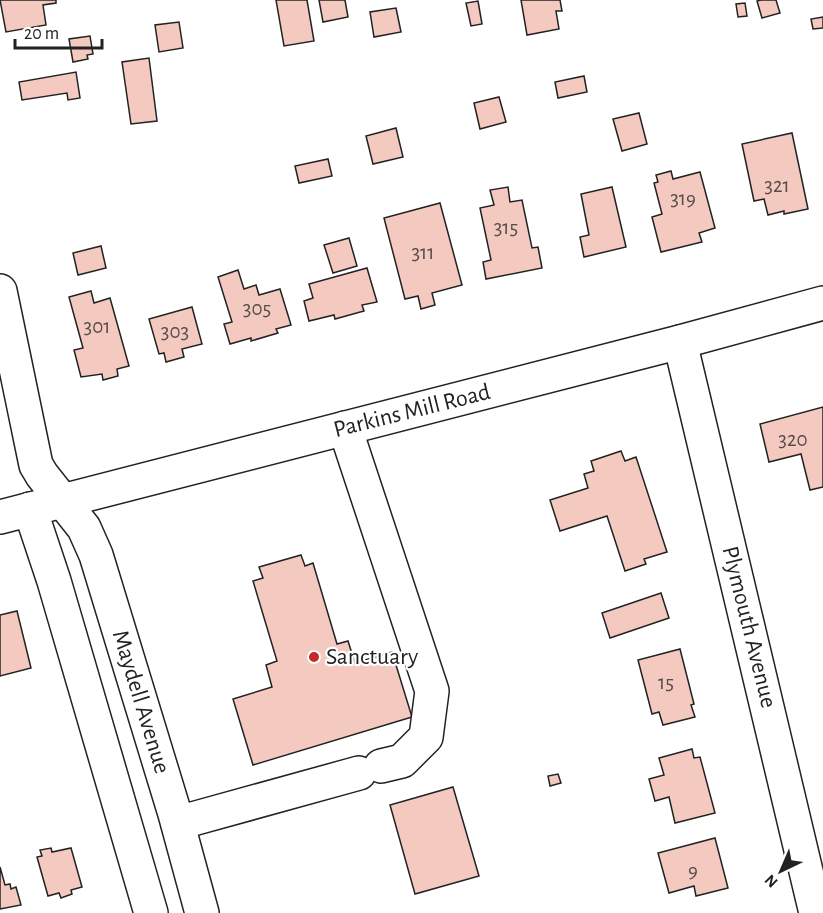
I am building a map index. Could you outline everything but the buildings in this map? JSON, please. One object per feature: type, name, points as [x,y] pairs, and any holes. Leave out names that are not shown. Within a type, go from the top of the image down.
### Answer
[{"type":"street","name":"Maydell Avenue","points":[[0,291],[36,465],[84,528],[96,555],[178,823],[202,913]]},
{"type":"street","name":"Parkins Mill Road","points":[[15,513],[823,303]]},
{"type":"street","name":"Plymouth Avenue","points":[[680,342],[816,913]]},
{"type":"street","points":[[178,823],[402,761],[426,737],[432,692],[345,428]]},
{"type":"street","points":[[15,513],[54,581],[151,913]]},
{"type":"place","name":"Sanctuary","points":[[314,657]]}]
